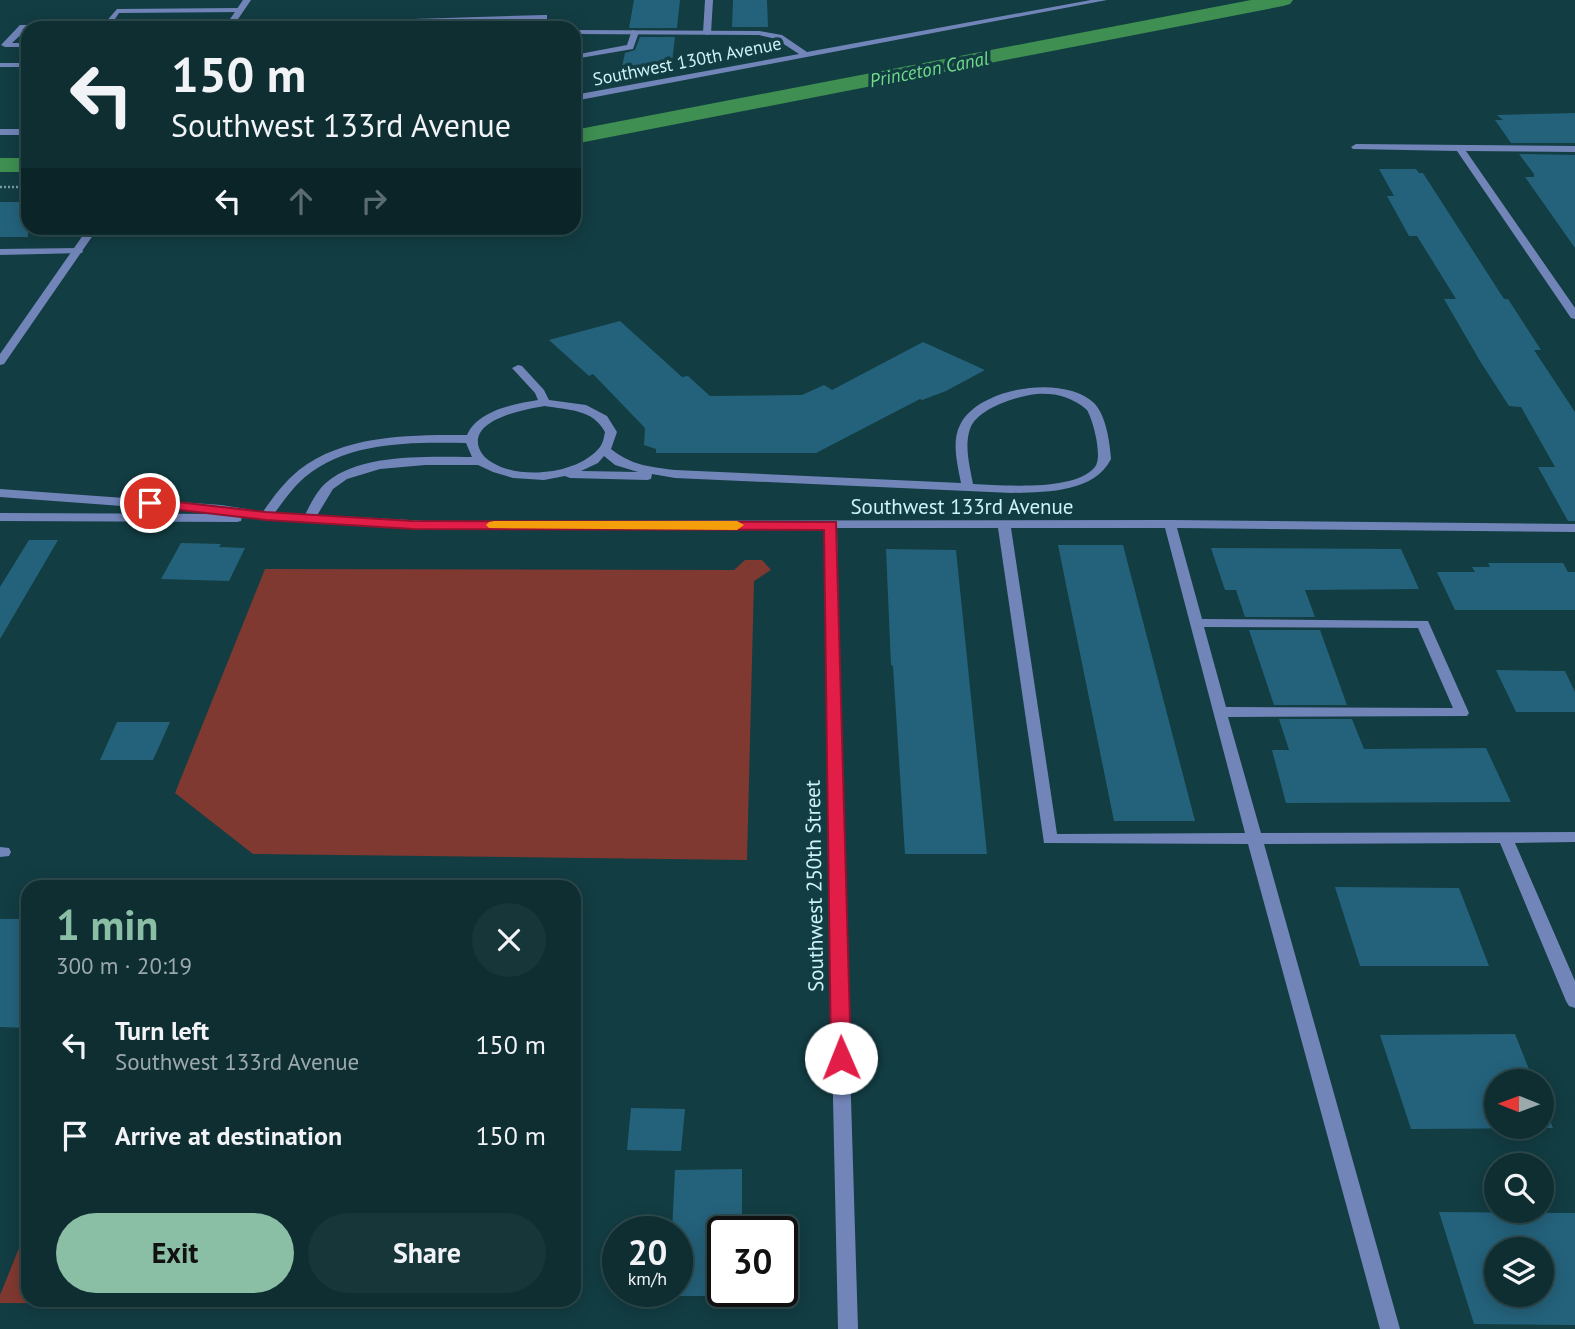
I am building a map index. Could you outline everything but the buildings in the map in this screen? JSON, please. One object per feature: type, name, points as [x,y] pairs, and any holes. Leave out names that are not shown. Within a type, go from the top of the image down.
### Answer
[{"type":"street","points":[[233,21],[247,0]]},
{"type":"street","points":[[707,33],[709,0]]},
{"type":"street","name":"Southwest 130th Avenue","points":[[581,97],[1103,0]]},
{"type":"street","points":[[110,21],[117,11],[240,10]]},
{"type":"street","points":[[413,21],[544,17]]},
{"type":"street","points":[[21,29],[5,45],[21,45]]},
{"type":"street","name":"Southwest 130th Avenue","points":[[581,32],[770,34],[806,55]]},
{"type":"street","points":[[581,56],[630,47],[635,32]]},
{"type":"street","points":[[0,65],[21,65]]},
{"type":"street","points":[[0,132],[21,132]]},
{"type":"street","points":[[1356,147],[1575,149]]},
{"type":"street","points":[[1460,148],[1575,316]]},
{"type":"street","points":[[0,362],[88,235]]},
{"type":"street","points":[[0,252],[78,251]]},
{"type":"street","points":[[518,368],[540,392],[545,403]]},
{"type":"street","points":[[561,473],[595,460],[606,451],[612,440],[606,421],[581,407],[545,403],[508,410],[481,425],[473,439],[472,446],[483,461],[502,471],[520,475],[561,473],[601,477],[675,474],[968,488],[1039,488],[1076,481],[1097,471],[1105,458],[1095,412],[1086,402],[1055,391],[1024,391],[999,400],[968,420],[964,428],[963,445],[968,488]]},
{"type":"street","points":[[266,516],[289,487],[309,469],[337,455],[370,445],[406,439],[473,439]]},
{"type":"street","points":[[606,451],[619,462],[635,468],[675,474]]},
{"type":"street","points":[[309,519],[329,486],[341,477],[365,469],[408,462],[483,461]]},
{"type":"street","name":"Southwest 133rd Avenue","points":[[0,493],[185,506],[266,516],[428,525],[1170,524],[1575,527]]},
{"type":"street","name":"Southwest 133rd Avenue","points":[[0,517],[223,519],[266,516]]},
{"type":"street","points":[[1004,524],[1050,839],[1575,837]]},
{"type":"street","points":[[1170,524],[1219,712],[1390,1329]]},
{"type":"street","name":"Southwest 250th Street","points":[[831,526],[836,868],[848,1329]]},
{"type":"street","points":[[1195,623],[1423,624],[1462,713],[1219,712]]},
{"type":"street","points":[[1506,839],[1575,1002]]},
{"type":"path","points":[[0,187],[21,187]]},
{"type":"shaded area","points":[[745,560],[762,560],[771,570],[754,581],[747,860],[253,854],[175,793],[265,569],[734,570]]},
{"type":"shaded area","points":[[21,1243],[21,1303],[0,1303],[0,1295]]},
{"type":"waterway","name":"Princeton Canal","points":[[581,136],[1283,0]]},
{"type":"waterway","name":"Princeton Canal","points":[[0,165],[21,165]]},
{"type":"slow traffic","points":[[494,525],[737,525]]},
{"type":"route","points":[[150,503],[266,516],[413,525],[831,526],[841,1058]]}]
